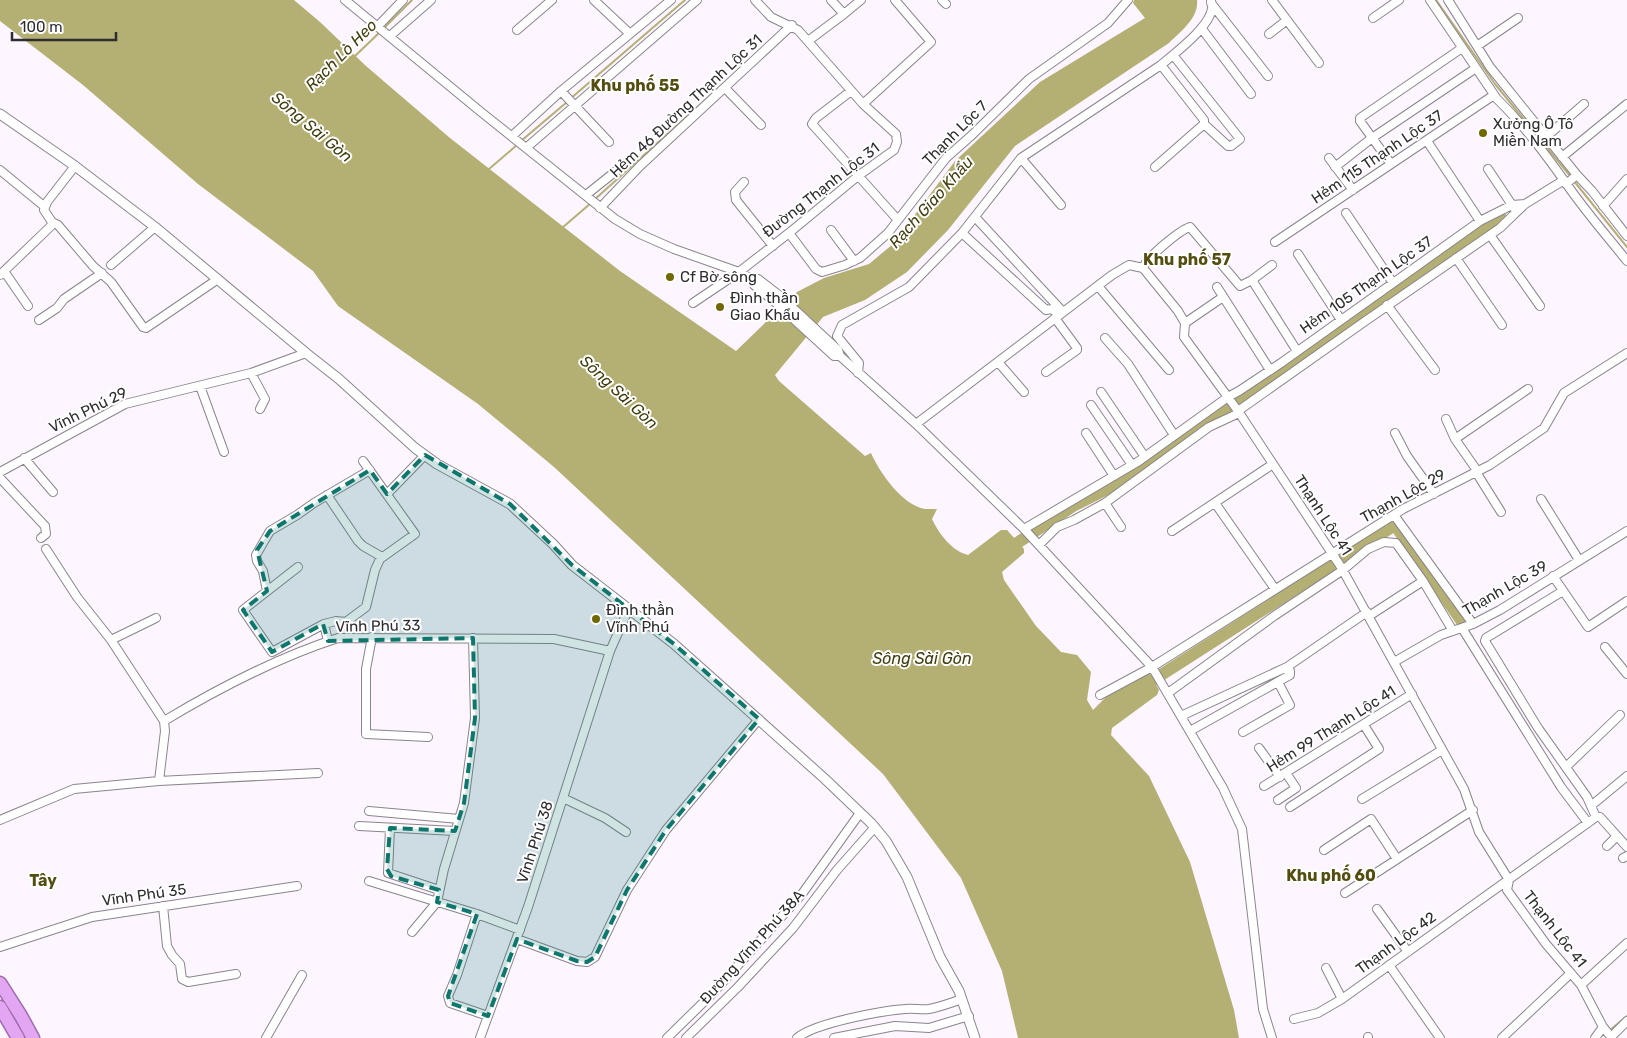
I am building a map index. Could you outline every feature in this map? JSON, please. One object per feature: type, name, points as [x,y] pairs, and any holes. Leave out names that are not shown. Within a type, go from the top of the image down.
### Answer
[{"type":"highway","points":[[0,983],[33,1038]]},
{"type":"highway","points":[[0,1007],[18,1038]]},
{"type":"street","points":[[345,0],[598,206],[640,234],[674,249],[739,272],[752,279],[754,285],[778,299],[815,334],[834,356],[840,356],[916,424],[1024,529],[1152,667],[1223,788],[1242,829],[1263,1009],[1272,1038]]},
{"type":"street","points":[[379,26],[403,0]]},
{"type":"street","points":[[388,34],[431,0]]},
{"type":"street","points":[[518,30],[552,0]]},
{"type":"street","points":[[594,0],[629,33]]},
{"type":"street","points":[[514,138],[629,33],[671,0]]},
{"type":"street","points":[[525,146],[697,0]]},
{"type":"street","name":"Đường Thạnh Lộc 31","points":[[693,303],[773,246],[858,176],[894,150],[897,142],[896,134],[863,104],[798,30],[771,17],[755,0]]},
{"type":"street","points":[[830,0],[844,14]]},
{"type":"street","points":[[808,41],[861,0]]},
{"type":"street","points":[[1272,0],[1319,62]]},
{"type":"street","points":[[1373,18],[1399,0]]},
{"type":"street","points":[[1430,0],[1494,95],[1570,179],[1627,261]]},
{"type":"street","points":[[1448,0],[1490,67],[1562,157],[1570,179],[1592,190],[1602,206],[1627,236]]},
{"type":"street","points":[[863,104],[931,42],[897,1]]},
{"type":"street","name":"Thạnh Lộc 7","points":[[789,233],[816,269],[822,272],[860,258],[888,233],[946,158],[1029,79],[1108,23],[1125,1]]},
{"type":"street","points":[[858,373],[859,363],[838,336],[842,325],[909,287],[962,233],[1021,158],[1161,65],[1202,28],[1212,8],[1211,2]]},
{"type":"street","points":[[1211,2],[1268,76]]},
{"type":"street","points":[[1477,46],[1518,18]]},
{"type":"street","points":[[1270,34],[1287,20]]},
{"type":"street","name":"Hẻm 46 Đường Thạnh Lộc 31","points":[[598,206],[792,26]]},
{"type":"street","points":[[1202,28],[1251,94]]},
{"type":"street","points":[[1391,164],[1360,121],[1363,116],[1462,48]]},
{"type":"street","points":[[1161,65],[1204,120],[1204,124],[1228,146],[1240,140],[1173,55]]},
{"type":"street","points":[[1336,167],[1372,138],[1476,68]]},
{"type":"street","points":[[725,88],[761,125]]},
{"type":"street","points":[[851,91],[816,118],[812,124],[897,219]]},
{"type":"street","points":[[564,94],[609,142]]},
{"type":"street","name":"Hẻm 115 Thạnh Lộc 37","points":[[1276,242],[1494,95]]},
{"type":"street","points":[[1546,137],[1584,104]]},
{"type":"street","points":[[1562,157],[1627,104]]},
{"type":"street","points":[[0,114],[75,166],[155,227],[339,379],[415,448],[510,504],[553,544],[572,565],[630,608],[674,644],[860,812],[886,841],[907,877],[940,957],[962,999],[975,1038]]},
{"type":"street","points":[[1155,167],[1204,124]]},
{"type":"street","points":[[1427,141],[1480,221]]},
{"type":"street","points":[[1021,158],[1062,205]]},
{"type":"street","points":[[1329,158],[1353,190]]},
{"type":"street","points":[[588,196],[626,162]]},
{"type":"street","points":[[75,166],[45,206],[46,216],[58,225],[93,266],[111,282],[143,327],[146,328],[218,279]]},
{"type":"street","points":[[1488,169],[1514,209]]},
{"type":"street","points":[[0,170],[45,206]]},
{"type":"street","points":[[1037,543],[1057,527],[1105,503],[1209,426],[1239,412],[1388,305],[1500,228],[1514,209],[1570,179]]},
{"type":"street","points":[[1602,206],[1627,179]]},
{"type":"street","points":[[744,182],[735,192],[736,200],[773,246]]},
{"type":"street","name":"Hẻm 105 Thạnh Lộc 37","points":[[1024,529],[1145,457],[1174,434],[1270,370],[1480,221],[1514,209]]},
{"type":"street","points":[[1346,213],[1393,283]]},
{"type":"street","points":[[975,218],[1059,315],[1077,348],[1077,350],[1046,372]]},
{"type":"street","points":[[28,306],[2,273],[51,226],[52,222]]},
{"type":"street","points":[[111,265],[155,227]]},
{"type":"street","points":[[916,424],[1098,286],[1129,265],[1143,268],[1147,260],[1182,231],[1190,227],[1238,284],[1242,286],[1272,265]]},
{"type":"street","points":[[831,230],[854,261]]},
{"type":"street","points":[[962,233],[1046,310],[1052,309],[1059,315]]},
{"type":"street","points":[[1490,235],[1540,306]]},
{"type":"street","points":[[1298,254],[1341,320]]},
{"type":"street","points":[[1456,258],[1502,325]]},
{"type":"street","name":"Thạnh Lộc 41","points":[[1143,268],[1178,311],[1185,323],[1184,337],[1239,412],[1342,569],[1464,789],[1473,810],[1479,832],[1509,880],[1507,890],[1546,944],[1582,985],[1603,1028],[1611,1038]]},
{"type":"street","points":[[39,320],[57,308],[64,299],[102,273]]},
{"type":"street","points":[[1252,280],[1297,351]]},
{"type":"street","points":[[1098,286],[1169,370]]},
{"type":"street","points":[[1217,287],[1270,370]]},
{"type":"street","points":[[1185,323],[1223,297]]},
{"type":"street","points":[[1388,305],[1435,370]]},
{"type":"street","points":[[1105,338],[1128,364],[1174,434]]},
{"type":"street","name":"Vĩnh Phú 29","points":[[0,472],[125,404],[251,373],[304,351]]},
{"type":"street","name":"Thạnh Lộc 29","points":[[1100,695],[1152,667],[1394,515],[1490,466],[1544,428],[1564,393],[1627,353]]},
{"type":"street","points":[[998,362],[1024,392]]},
{"type":"street","points":[[251,373],[265,399],[260,409]]},
{"type":"street","points":[[200,386],[224,452]]},
{"type":"street","points":[[1455,439],[1528,389]]},
{"type":"street","points":[[1102,392],[1145,457]]},
{"type":"street","points":[[1091,405],[1132,465]]},
{"type":"street","points":[[1446,419],[1455,439],[1501,512]]},
{"type":"street","points":[[1086,433],[1114,476]]},
{"type":"street","points":[[1395,433],[1407,456],[1434,494]]},
{"type":"street","points":[[387,494],[425,455]]},
{"type":"street","points":[[24,458],[53,492]]},
{"type":"street","points":[[298,567],[243,610],[272,652],[324,625],[336,621],[346,622],[366,607],[375,570],[382,557],[415,534],[363,460]]},
{"type":"street","points":[[1172,531],[1273,464]]},
{"type":"street","points":[[267,591],[263,571],[256,555],[257,550],[270,531],[370,470]]},
{"type":"street","points":[[0,478],[44,526],[46,534],[41,538]]},
{"type":"street","points":[[327,495],[358,541],[382,557]]},
{"type":"street","points":[[1541,499],[1579,560]]},
{"type":"street","points":[[1105,503],[1121,527]]},
{"type":"street","points":[[1215,503],[1275,589]]},
{"type":"street","points":[[1394,515],[1472,624]]},
{"type":"street","name":"Thạnh Lộc 39","points":[[1394,662],[1441,635],[1472,624],[1500,610],[1627,532]]},
{"type":"street","points":[[1167,691],[1368,549],[1384,542],[1396,543],[1423,581],[1453,631]]},
{"type":"street","points":[[46,549],[77,597],[111,640],[164,721],[165,731],[159,781]]},
{"type":"street","points":[[1553,576],[1588,627],[1627,601]]},
{"type":"street","points":[[1181,716],[1287,667],[1368,614],[1423,581]]},
{"type":"street","points":[[1563,591],[1486,638],[1485,641],[1538,728],[1592,805],[1596,817],[1600,817],[1623,840],[1607,846]]},
{"type":"street","name":"Vĩnh Phú 38","points":[[480,1038],[519,934],[610,652],[630,608]]},
{"type":"street","points":[[111,640],[156,618]]},
{"type":"street","points":[[324,625],[328,639]]},
{"type":"street","points":[[1462,628],[1561,787],[1588,823]]},
{"type":"street","points":[[372,637],[366,669],[366,734],[428,737]]},
{"type":"street","name":"Vĩnh Phú 33","points":[[164,721],[245,675],[328,639],[372,637],[554,639],[610,652]]},
{"type":"street","points":[[412,932],[437,902],[444,868],[464,804],[475,718],[473,638]]},
{"type":"street","points":[[1605,647],[1627,674]]},
{"type":"street","points":[[1190,731],[1290,675],[1287,667]]},
{"type":"street","points":[[1243,732],[1290,705],[1278,682]]},
{"type":"street","name":"Hẻm 99 Thạnh Lộc 41","points":[[1264,786],[1412,694]]},
{"type":"street","points":[[1566,767],[1620,715]]},
{"type":"street","points":[[369,881],[477,914],[577,961],[587,962],[594,957],[627,890],[666,830],[759,719]]},
{"type":"street","points":[[1290,807],[1379,749],[1364,724]]},
{"type":"street","points":[[1259,748],[1296,788],[1278,800]]},
{"type":"street","points":[[1362,800],[1442,750]]},
{"type":"street","points":[[0,820],[74,789],[159,781],[318,772]]},
{"type":"street","points":[[1592,805],[1627,776]]},
{"type":"street","points":[[563,798],[605,818],[626,832]]},
{"type":"street","points":[[1345,893],[1473,810]]},
{"type":"street","points":[[369,812],[459,819]]},
{"type":"street","points":[[667,1038],[713,993],[802,894],[860,812]]},
{"type":"street","name":"Thạnh Lộc 42","points":[[1294,1019],[1318,1013],[1342,999],[1596,817]]},
{"type":"street","points":[[1324,850],[1371,819],[1397,859]]},
{"type":"street","points":[[359,826],[455,831]]},
{"type":"street","name":"Đường Vĩnh Phú 38A","points":[[686,1038],[738,987],[792,928],[837,870],[875,827]]},
{"type":"street","points":[[390,828],[388,873],[439,890]]},
{"type":"street","name":"Vĩnh Phú 35","points":[[0,947],[92,917],[296,886]]},
{"type":"street","points":[[163,906],[167,946],[172,956],[180,964],[182,980],[188,982],[236,974]]},
{"type":"street","points":[[1377,909],[1408,952]]},
{"type":"street","points":[[477,914],[448,996],[450,1003],[488,1016]]},
{"type":"street","points":[[1582,985],[1627,943]]},
{"type":"street","points":[[1389,965],[1440,1038]]},
{"type":"street","points":[[1326,968],[1342,999]]},
{"type":"street","points":[[1502,1038],[1571,973]]},
{"type":"street","points":[[266,1038],[302,975]]},
{"type":"street","points":[[797,1038],[816,1028],[880,1011],[909,1008],[928,1010],[962,999]]},
{"type":"street","points":[[834,1038],[894,1026],[929,1028],[969,1016]]},
{"type":"street","points":[[1611,1038],[1627,1021]]},
{"type":"street","points":[[1596,1038],[1603,1028]]},
{"type":"highlighted area","points":[[425,455],[510,504],[572,565],[674,644],[759,719],[666,830],[627,890],[595,957],[587,962],[577,961],[517,939],[488,1016],[450,1003],[448,996],[477,914],[437,902],[439,890],[391,876],[387,869],[390,828],[455,831],[464,803],[475,718],[473,638],[328,641],[323,624],[272,652],[243,610],[267,591],[257,550],[270,531],[370,470],[387,494]]},
{"type":"water","points":[[0,0],[294,0],[366,66],[450,138],[620,271],[736,351],[797,292],[824,278],[869,264],[893,244],[955,161],[1040,82],[1145,18],[1133,3],[1134,0],[1197,0],[1197,7],[1192,18],[1184,29],[1169,43],[1015,146],[948,230],[907,272],[865,300],[823,317],[775,375],[779,381],[865,456],[871,453],[880,470],[900,495],[916,506],[925,509],[937,509],[932,519],[942,536],[951,546],[968,555],[1001,530],[1007,530],[1024,549],[1024,553],[1002,572],[1004,580],[1036,626],[1061,652],[1077,655],[1091,672],[1087,700],[1093,710],[1111,692],[1145,673],[1150,674],[1159,690],[1157,695],[1112,728],[1111,735],[1149,776],[1190,862],[1234,1010],[1239,1038],[1018,1038],[1002,971],[961,878],[883,774],[554,467],[478,404],[338,306],[313,271],[198,184],[83,85],[0,21]]},
{"type":"waterway","name":"Rạch Lò Heo","points":[[384,28],[412,0]]},
{"type":"waterway","points":[[570,99],[685,0]]},
{"type":"waterway","points":[[1436,0],[1495,84],[1571,177]]},
{"type":"waterway","name":"Rạch Lò Heo","points":[[354,57],[381,31]]},
{"type":"waterway","points":[[594,200],[723,84]]},
{"type":"waterway","points":[[521,141],[567,102]]},
{"type":"waterway","points":[[489,169],[517,145]]},
{"type":"waterway","points":[[1574,181],[1627,247]]},
{"type":"waterway","points":[[562,228],[591,203]]},
{"type":"waterway","points":[[1005,551],[1073,506],[1109,488],[1177,443],[1501,218]]},
{"type":"waterway","points":[[1147,684],[1395,525],[1461,620]]},
{"type":"waterway","points":[[1609,1031],[1627,1016]]},
{"type":"place","name":"Xưởng Ô Tô Miền Nam","points":[[1483,133]]},
{"type":"place","name":"Cf Bờ sông","points":[[670,277]]},
{"type":"place","name":"Đình thần Giao Khẩu","points":[[720,307]]},
{"type":"place","name":"Đình thần Vĩnh Phú","points":[[596,619]]},
{"type":"district","name":"Khu phố 55","points":[[635,85]]},
{"type":"district","name":"Khu phố 57","points":[[1187,259]]},
{"type":"district","name":"Khu phố 60","points":[[1331,875]]},
{"type":"district","name":"Tây","points":[[43,880]]},
{"type":"water label","name":"Sông Sài Gòn","points":[[312,127]]},
{"type":"water label","name":"Rạch Giao Khẩu","points":[[931,202]]},
{"type":"water label","name":"Sông Sài Gòn","points":[[619,392]]},
{"type":"water label","name":"Sông Sài Gòn","points":[[922,658]]}]
